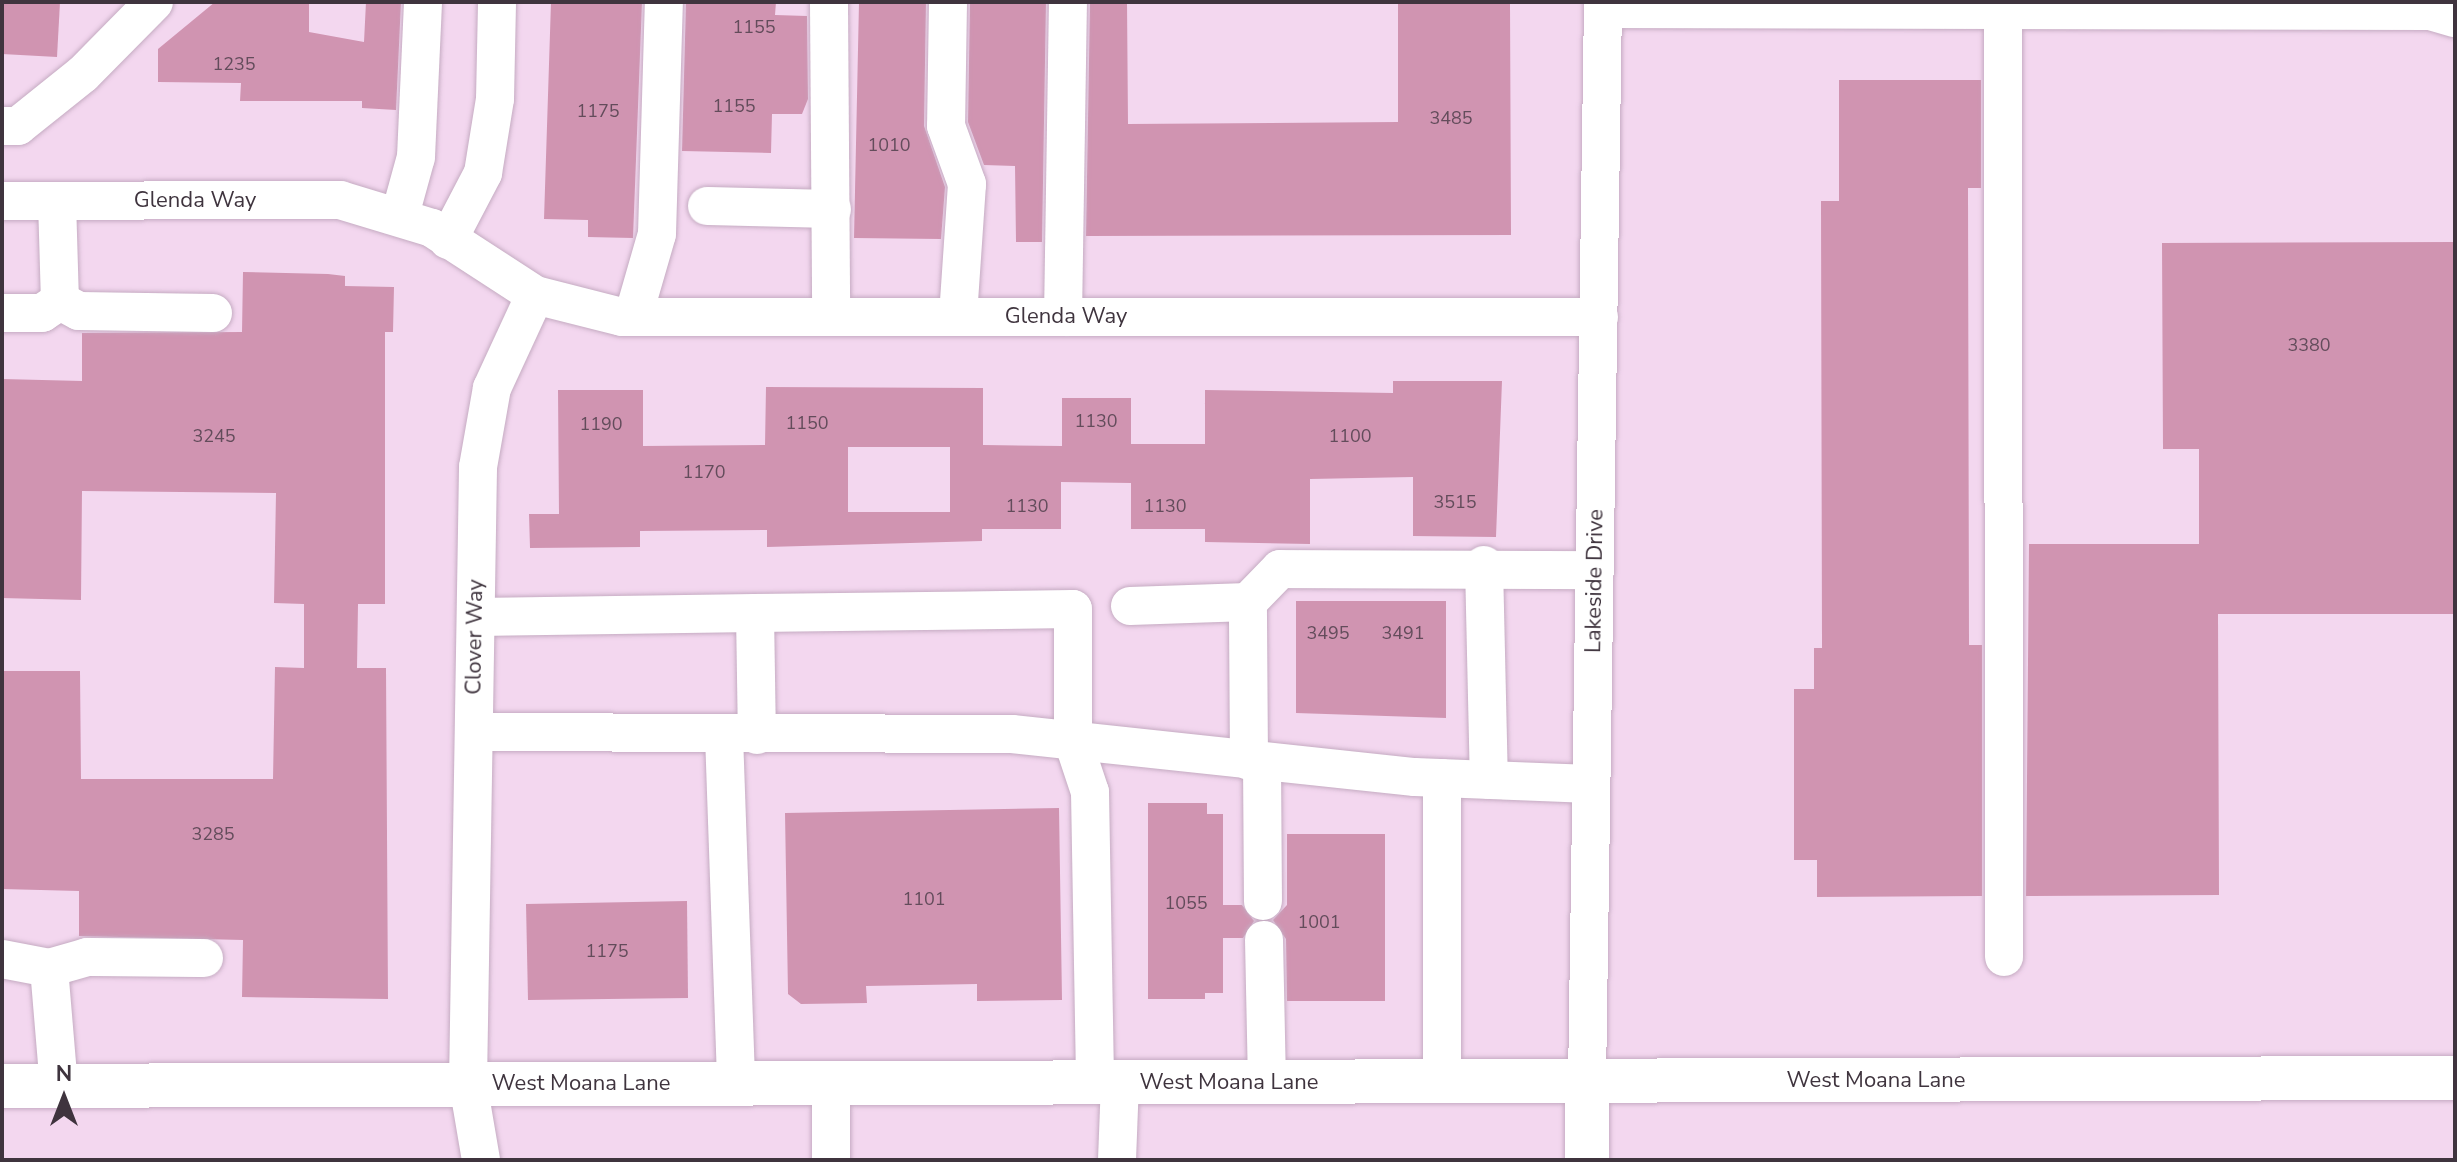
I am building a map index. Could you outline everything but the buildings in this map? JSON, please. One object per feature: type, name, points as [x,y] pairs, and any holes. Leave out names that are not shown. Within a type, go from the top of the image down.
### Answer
[{"type":"main road","name":"West Moana Lane","points":[[2,1086],[2455,1078]]},
{"type":"main road","name":"Lakeside Drive","points":[[1587,1082],[1587,1160]]},
{"type":"street","points":[[2,126],[18,126],[83,74],[154,2]]},
{"type":"street","points":[[423,2],[416,157],[393,213],[448,240],[535,295]]},
{"type":"street","points":[[448,240],[489,147],[497,2]]},
{"type":"street","points":[[633,317],[657,234],[664,2]]},
{"type":"street","points":[[829,2],[831,317]]},
{"type":"street","points":[[948,2],[946,126],[967,184],[958,317]]},
{"type":"street","points":[[1063,317],[1068,2]]},
{"type":"street","points":[[1603,6],[2003,11],[2336,7],[2455,18]]},
{"type":"street","name":"Lakeside Drive","points":[[1587,1082],[1603,6]]},
{"type":"street","points":[[2003,11],[2004,957]]},
{"type":"street","name":"Glenda Way","points":[[2,201],[340,200],[393,213]]},
{"type":"street","points":[[57,201],[60,301]]},
{"type":"street","points":[[707,206],[832,209]]},
{"type":"street","name":"Glenda Way","points":[[535,295],[633,317],[1599,317]]},
{"type":"street","name":"Clover Way","points":[[481,1160],[468,1084],[480,435],[492,388],[535,295]]},
{"type":"street","points":[[60,301],[79,311],[213,313]]},
{"type":"street","points":[[2,313],[42,313],[60,301]]},
{"type":"street","points":[[1130,606],[1248,602],[1280,569],[1484,565],[1595,570]]},
{"type":"street","points":[[1484,565],[1489,780]]},
{"type":"street","points":[[1248,602],[1263,901]]},
{"type":"street","points":[[476,617],[1073,609],[1073,741],[1090,792],[1108,1083],[1117,1160]]},
{"type":"street","points":[[736,1084],[741,735],[755,613]]},
{"type":"street","points":[[474,732],[1012,734],[1442,778],[1591,784]]},
{"type":"street","points":[[1442,778],[1442,1082]]},
{"type":"street","points":[[1264,940],[1267,1082]]},
{"type":"street","points":[[2,959],[49,968],[87,957],[204,958]]},
{"type":"street","points":[[49,968],[59,1086]]},
{"type":"street","points":[[831,1084],[831,1160]]}]
